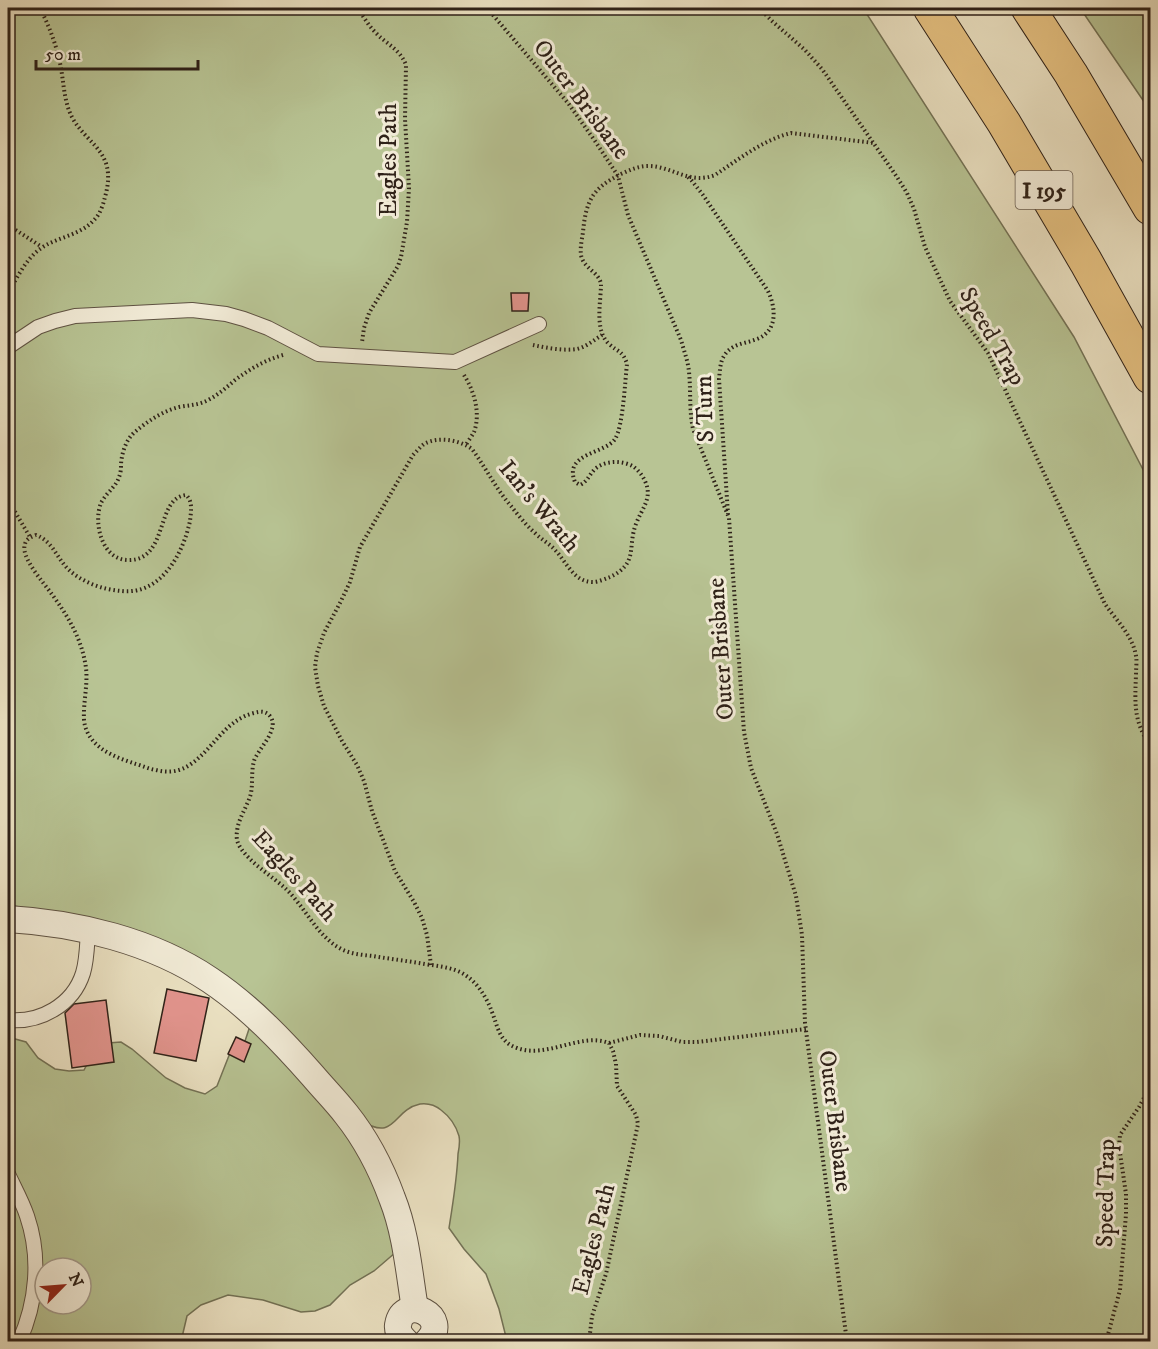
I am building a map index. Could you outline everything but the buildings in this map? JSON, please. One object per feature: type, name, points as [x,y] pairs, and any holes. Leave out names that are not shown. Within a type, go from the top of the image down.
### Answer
[{"type":"highway","name":"I 195","points":[[930,8],[1016,143],[1150,377]]},
{"type":"highway","points":[[1028,8],[1071,74],[1150,208]]},
{"type":"street","points":[[8,919],[88,931],[148,947],[192,968],[212,981],[256,1017],[295,1055],[346,1114],[371,1152],[383,1175],[400,1220],[415,1309]]},
{"type":"street","points":[[406,1341],[400,1335],[398,1323],[404,1314],[415,1309],[426,1312],[433,1321],[435,1327],[427,1341]]},
{"type":"lane","points":[[8,347],[38,327],[75,316],[192,310],[244,319],[268,328],[310,351],[325,355],[454,362],[539,324]]},
{"type":"lane","points":[[8,1020],[29,1019],[44,1015],[57,1008],[70,996],[83,972],[88,931]]},
{"type":"lane","points":[[8,1174],[27,1216],[35,1258],[36,1279],[33,1300],[27,1325],[19,1341]]},
{"type":"path","points":[[8,293],[31,257],[42,248],[76,233],[93,221],[102,208],[108,185],[108,166],[102,153],[72,117],[67,105],[52,32],[40,8]]},
{"type":"path","name":"Eagles Path","points":[[358,8],[372,29],[398,50],[406,64],[405,119],[409,188],[407,222],[401,257],[398,266],[369,313],[364,328],[360,357]]},
{"type":"path","name":"Outer Brisbane","points":[[488,8],[568,103],[618,176],[628,215],[681,340],[689,372],[690,414],[693,429],[729,518],[744,732],[751,768],[787,862],[796,896],[802,935],[806,1029],[847,1341]]},
{"type":"path","name":"Speed Trap","points":[[759,8],[805,50],[822,69],[907,193],[925,247],[950,301],[988,353],[1105,604],[1133,644],[1136,656],[1135,710],[1143,735],[1150,745]]},
{"type":"path","points":[[494,345],[514,342],[556,349],[577,349],[602,335],[600,324],[602,284],[600,279],[589,270],[581,255],[584,218],[589,201],[596,191],[603,184],[618,176],[637,167],[655,166],[687,177],[701,179],[715,175],[766,142],[791,133],[874,143]]},
{"type":"path","name":"S Turn","points":[[687,177],[696,186],[768,291],[775,312],[770,329],[762,337],[736,345],[723,357],[720,366],[729,518]]},
{"type":"path","points":[[8,225],[42,248]]},
{"type":"path","name":"Ian's Wrath","points":[[466,445],[480,459],[508,504],[582,580],[592,582],[606,579],[626,567],[630,559],[633,534],[648,497],[643,477],[634,467],[611,462],[595,470],[586,482],[580,485],[573,477],[574,467],[579,461],[588,454],[614,442],[619,431],[627,364],[620,351],[609,344],[602,335]]},
{"type":"path","points":[[8,500],[30,537],[36,535],[44,538],[67,568],[78,578],[124,592],[141,590],[166,573],[178,557],[191,517],[191,505],[186,495],[180,495],[175,499],[155,545],[146,555],[126,561],[116,558],[106,548],[98,523],[100,507],[105,495],[120,477],[126,443],[149,421],[179,407],[207,401],[255,366],[289,353],[310,351]]},
{"type":"path","points":[[431,965],[427,934],[422,918],[395,871],[357,765],[324,706],[315,667],[324,633],[350,582],[360,548],[413,455],[422,446],[432,441],[453,441],[466,445],[474,432],[477,413],[474,396],[466,378],[454,362]]},
{"type":"path","name":"Eagles Path","points":[[30,537],[24,547],[27,558],[66,614],[82,648],[86,670],[84,718],[91,739],[100,748],[116,757],[156,770],[170,772],[180,770],[190,765],[234,722],[260,711],[266,713],[272,722],[271,729],[267,741],[254,760],[251,791],[237,831],[237,840],[247,855],[288,890],[328,939],[343,950],[444,966],[461,972],[485,995],[504,1041],[516,1048],[535,1052],[590,1041],[602,1040],[609,1043],[616,1064],[617,1086],[636,1114],[638,1124],[606,1274],[592,1316],[589,1341]]},
{"type":"path","points":[[609,1043],[640,1035],[659,1036],[682,1042],[697,1042],[806,1029]]},
{"type":"path","name":"Speed Trap","points":[[1106,1341],[1120,1290],[1125,1225],[1126,1194],[1119,1146],[1120,1135],[1140,1107],[1150,1086]]},
{"type":"green space","points":[[8,8],[863,8],[1074,337],[1150,483],[1150,1341],[507,1341],[499,1309],[486,1274],[449,1228],[456,1182],[459,1136],[444,1112],[434,1106],[420,1104],[411,1107],[388,1126],[373,1127],[361,1121],[264,1013],[82,918],[8,905]]},
{"type":"green space","points":[[1080,8],[1150,8],[1149,109]]},
{"type":"green space","points":[[250,1026],[364,1142],[396,1252],[374,1271],[350,1285],[330,1305],[315,1311],[301,1312],[263,1300],[228,1295],[201,1305],[187,1316],[182,1341],[8,1342],[8,1037],[26,1042],[38,1058],[55,1069],[69,1071],[84,1070],[93,1053],[108,1043],[121,1042],[166,1078],[185,1088],[205,1094],[217,1086],[230,1053],[245,1041]]}]
